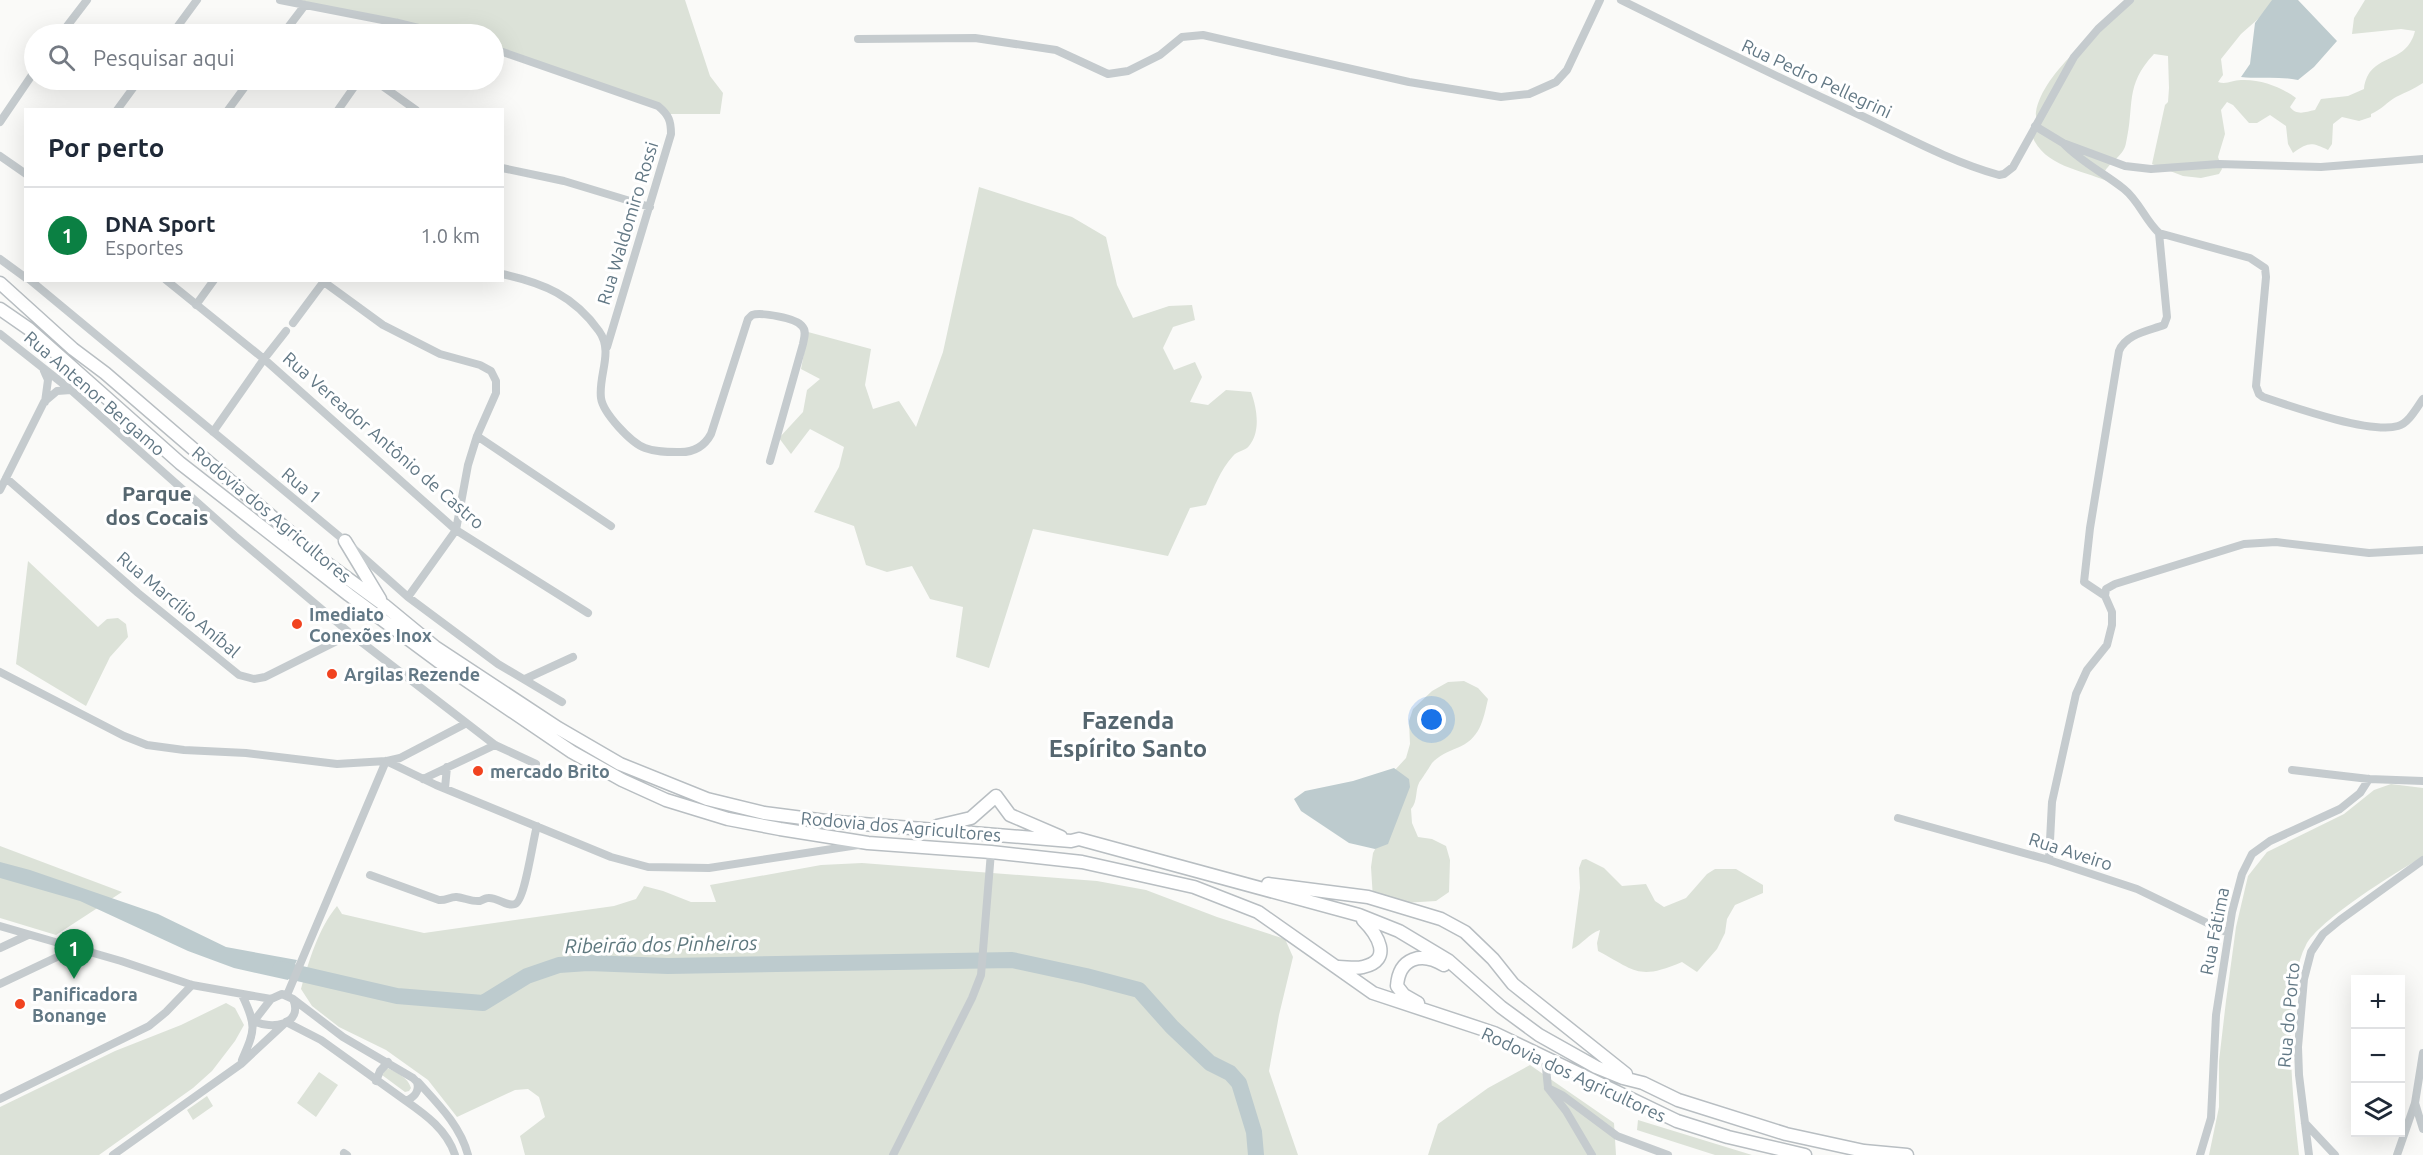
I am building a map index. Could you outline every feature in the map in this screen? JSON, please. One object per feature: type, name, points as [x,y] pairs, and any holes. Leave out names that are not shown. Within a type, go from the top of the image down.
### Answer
[{"type":"main road","name":"Rodovia dos Agricultores","points":[[0,283],[73,349],[105,373],[321,559],[384,605],[435,647],[558,728],[620,764],[671,787],[706,799],[764,813],[826,821],[1071,841],[1080,839],[1359,915],[1411,937],[1449,962],[1501,1007],[1539,1035],[1596,1067],[1643,1083],[1711,1112],[1786,1134],[1864,1151],[1907,1155]]},
{"type":"main road","name":"Rodovia dos Agricultores","points":[[0,309],[29,329],[191,472],[283,544],[438,661],[572,752],[622,780],[666,800],[728,819],[868,843],[991,852],[1082,862],[1194,887],[1258,912],[1373,993],[1494,1033],[1677,1122],[1802,1155]]},
{"type":"main road","points":[[345,542],[384,605]]},
{"type":"main road","points":[[928,828],[970,818],[996,796],[1010,815],[1071,841]]},
{"type":"main road","points":[[1215,877],[1368,897],[1441,919],[1466,932],[1493,959],[1513,984],[1530,999],[1554,1015],[1621,1071],[1643,1083]]},
{"type":"main road","points":[[1337,966],[1361,968],[1377,960],[1381,950],[1374,931],[1359,915]]},
{"type":"main road","points":[[1439,1016],[1404,995],[1397,986],[1398,974],[1406,963],[1417,958],[1435,960],[1478,986]]},
{"type":"street","points":[[69,24],[87,0]]},
{"type":"street","points":[[179,24],[197,0]]},
{"type":"street","points":[[280,0],[402,24]]},
{"type":"street","points":[[858,39],[985,39],[1056,50],[1108,74],[1128,71],[1160,55],[1182,37],[1203,35],[1409,82],[1501,97],[1529,94],[1556,82],[1567,70],[1600,0]]},
{"type":"street","name":"Rua Pedro Pellegrini","points":[[1621,0],[1718,49],[1941,153],[1993,173],[2004,174],[2013,168],[2035,126]]},
{"type":"street","points":[[2130,0],[2098,29],[2074,57],[2035,126],[2063,143],[2125,166],[2151,169],[2219,164],[2321,167],[2423,159]]},
{"type":"street","points":[[291,24],[305,5]]},
{"type":"street","name":"Rua Waldomiro Rossi","points":[[504,52],[658,106],[668,114],[671,123],[671,134],[650,207],[606,348],[600,397],[609,415],[643,447],[657,452],[683,453],[697,449],[706,443],[711,434],[748,319],[754,313],[792,320],[802,325],[805,331],[803,344],[770,461]]},
{"type":"street","points":[[0,122],[24,87]]},
{"type":"street","points":[[118,108],[132,90]]},
{"type":"street","points":[[229,108],[243,90]]},
{"type":"street","points":[[339,108],[352,90]]},
{"type":"street","points":[[388,90],[413,108]]},
{"type":"street","points":[[2063,143],[2074,155],[2128,193],[2159,233],[2168,317],[2164,325],[2132,337],[2123,343],[2119,351],[2090,528],[2084,582],[2105,596]]},
{"type":"street","points":[[0,156],[24,173]]},
{"type":"street","points":[[504,168],[564,181],[650,207]]},
{"type":"street","points":[[2159,233],[2250,258],[2265,268],[2256,386],[2263,397],[2339,421],[2387,427],[2400,426],[2407,421],[2423,399]]},
{"type":"street","points":[[0,260],[24,277]]},
{"type":"street","points":[[504,274],[523,279],[563,295],[589,318],[601,333],[606,348]]},
{"type":"street","name":"Rua 1","points":[[32,282],[408,597],[498,664],[562,702]]},
{"type":"street","name":"Rua Vereador Antônio de Castro","points":[[168,282],[264,358],[456,530],[588,613]]},
{"type":"street","points":[[196,305],[213,282]]},
{"type":"street","points":[[293,323],[324,282]]},
{"type":"street","points":[[326,282],[383,325],[440,354],[480,365],[491,371],[496,381],[496,393],[477,436],[468,465],[456,530],[408,597]]},
{"type":"street","points":[[213,432],[264,358],[286,331]]},
{"type":"street","name":"Rua Antenor Bergamo","points":[[0,334],[71,390],[235,536],[351,634],[465,724],[495,745],[536,764]]},
{"type":"street","points":[[0,490],[44,402],[48,380],[40,365]]},
{"type":"street","points":[[44,402],[57,391],[71,390]]},
{"type":"street","points":[[477,436],[611,526]]},
{"type":"street","name":"Rua Marcílio Aníbal","points":[[6,478],[138,593],[239,675],[254,679],[265,677],[351,634]]},
{"type":"street","points":[[2049,860],[2052,802],[2076,694],[2087,670],[2107,645],[2112,625],[2112,612],[2105,596],[2106,589],[2115,584],[2244,544],[2276,542],[2369,553],[2423,550]]},
{"type":"street","points":[[525,680],[573,657]]},
{"type":"street","points":[[0,672],[124,736],[147,745],[184,750],[246,753],[338,764],[386,761],[400,758],[465,724]]},
{"type":"street","points":[[423,779],[495,745]]},
{"type":"street","points":[[386,761],[423,779],[611,857],[648,867],[709,868],[868,843]]},
{"type":"street","points":[[254,1021],[262,1026],[276,1026],[292,1019],[296,1013],[290,997],[293,983],[386,761]]},
{"type":"street","points":[[445,788],[447,767]]},
{"type":"street","points":[[2292,770],[2369,779],[2423,781]]},
{"type":"street","name":"Rua Fátima","points":[[2200,1155],[2211,1118],[2216,1015],[2228,933],[2242,874],[2252,854],[2270,841],[2340,810],[2360,793],[2369,779]]},
{"type":"street","name":"Rua Aveiro","points":[[1898,818],[2049,860],[2137,889],[2228,933]]},
{"type":"street","points":[[370,875],[440,900],[458,897],[480,901],[491,898],[516,904],[525,883],[530,850],[537,826]]},
{"type":"street","points":[[893,1155],[972,998],[981,975],[991,852]]},
{"type":"street","name":"Rua do Porto","points":[[2309,1155],[2298,1047],[2304,979],[2311,952],[2323,934],[2340,920],[2423,860]]},
{"type":"street","points":[[0,926],[121,961],[192,985],[271,999]]},
{"type":"street","points":[[0,948],[28,935]]},
{"type":"street","points":[[0,984],[74,949]]},
{"type":"street","points":[[0,1099],[149,1026],[192,985]]},
{"type":"street","points":[[254,1021],[271,999],[282,994],[290,997],[342,1037],[388,1062],[417,1082],[446,1112],[462,1138],[468,1155]]},
{"type":"street","points":[[241,1064],[252,1039],[254,1021],[242,995]]},
{"type":"street","points":[[113,1155],[241,1064],[285,1023]]},
{"type":"street","points":[[285,1023],[321,1040],[436,1124],[445,1135],[455,1155]]},
{"type":"street","points":[[2397,1155],[2415,1103],[2423,1053]]},
{"type":"street","points":[[1545,1058],[1548,1088],[1566,1111],[1592,1155]]},
{"type":"street","points":[[376,1081],[380,1071],[388,1062]]},
{"type":"street","points":[[406,1101],[414,1096],[418,1088],[417,1082]]},
{"type":"street","points":[[1548,1088],[1562,1095],[1617,1136],[1668,1155]]},
{"type":"street","points":[[2415,1103],[2423,1129]]},
{"type":"street","points":[[2305,1123],[2335,1155]]},
{"type":"shaded area","points":[[280,0],[685,0],[710,76],[723,93],[720,114],[668,114],[658,106],[504,52],[504,24],[395,24]]},
{"type":"shaded area","points":[[2134,0],[2274,0],[2241,34],[2221,59],[2223,75],[2218,82],[2248,80],[2270,84],[2296,98],[2290,107],[2295,112],[2301,113],[2315,110],[2321,99],[2348,96],[2364,89],[2367,77],[2373,69],[2404,50],[2410,42],[2415,31],[2401,29],[2352,34],[2354,18],[2365,0],[2423,0],[2423,83],[2393,99],[2371,114],[2371,117],[2359,121],[2342,117],[2333,124],[2332,144],[2328,150],[2310,144],[2293,153],[2288,144],[2286,126],[2270,115],[2257,123],[2249,123],[2233,105],[2227,102],[2221,110],[2225,134],[2218,157],[2222,169],[2219,174],[2201,178],[2183,176],[2152,164],[2165,105],[2168,102],[2169,88],[2168,56],[2154,54],[2138,76],[2134,86],[2125,148],[2104,173],[2107,181],[2054,161],[2045,154],[2032,136],[2040,129],[2036,112],[2041,96],[2062,65]]},
{"type":"shaded area","points":[[2272,0],[2298,0],[2337,41],[2314,67],[2298,80],[2241,77],[2250,64],[2255,23]]},
{"type":"shaded area","points":[[979,187],[1072,217],[1106,237],[1117,285],[1133,318],[1169,306],[1192,305],[1195,320],[1173,327],[1163,348],[1174,370],[1195,362],[1202,377],[1190,402],[1208,405],[1226,390],[1251,392],[1257,420],[1253,440],[1247,448],[1235,454],[1228,461],[1206,505],[1190,508],[1168,556],[1033,529],[989,668],[956,657],[963,607],[930,599],[912,566],[887,572],[866,565],[854,526],[814,512],[839,467],[844,447],[810,429],[791,454],[779,438],[803,412],[807,390],[820,379],[801,369],[808,332],[871,349],[865,385],[873,409],[899,401],[916,427],[943,352]]},
{"type":"shaded area","points":[[28,561],[98,627],[107,619],[118,618],[126,624],[128,637],[110,657],[86,706],[16,664]]},
{"type":"shaded area","points":[[1464,681],[1478,688],[1488,699],[1482,722],[1471,740],[1440,756],[1432,763],[1419,783],[1415,803],[1411,809],[1412,823],[1418,837],[1432,839],[1446,846],[1450,860],[1449,892],[1436,901],[1387,904],[1373,899],[1371,867],[1373,853],[1388,825],[1395,770],[1406,758],[1410,744],[1409,721],[1413,709],[1432,691],[1448,682]]},
{"type":"shaded area","points":[[1394,768],[1409,779],[1410,787],[1388,844],[1375,849],[1349,843],[1301,811],[1294,799],[1305,791],[1353,781]]},
{"type":"shaded area","points":[[2391,784],[2423,788],[2423,857],[2341,910],[2313,935],[2306,945],[2298,966],[2291,1018],[2292,1077],[2299,1155],[2209,1155],[2219,1107],[2219,1061],[2236,927],[2248,876],[2267,852],[2344,814],[2374,790]]},
{"type":"shaded area","points":[[0,846],[122,892],[56,935],[0,918]]},
{"type":"shaded area","points":[[1586,859],[1604,868],[1622,886],[1646,884],[1655,901],[1664,907],[1686,898],[1707,874],[1715,869],[1736,869],[1763,885],[1763,893],[1735,905],[1727,919],[1725,933],[1717,949],[1697,972],[1682,962],[1656,971],[1638,971],[1598,951],[1600,930],[1572,949],[1580,888],[1579,868],[1582,860]]},
{"type":"shaded area","points":[[0,862],[158,914],[226,947],[297,960],[288,980],[234,968],[188,951],[80,901],[0,878]]},
{"type":"shaded area","points":[[862,863],[1097,881],[1146,890],[1217,917],[1285,939],[1293,957],[1269,1071],[1298,1155],[525,1155],[520,1136],[545,1117],[539,1097],[528,1089],[515,1090],[457,1117],[428,1080],[386,1050],[339,1027],[312,1006],[301,989],[319,935],[337,906],[342,914],[424,933],[614,906],[636,899],[644,886],[691,902],[716,902],[710,885],[821,865]]},
{"type":"shaded area","points":[[226,1003],[235,1008],[244,1025],[212,1071],[193,1088],[99,1155],[0,1155],[0,1107],[115,1051],[181,1025]]},
{"type":"shaded area","points":[[1530,1065],[1614,1123],[1616,1155],[1428,1155],[1438,1124],[1488,1088]]},
{"type":"shaded area","points":[[387,1068],[407,1081],[411,1088],[409,1091],[405,1092],[382,1075]]},
{"type":"shaded area","points":[[319,1072],[338,1085],[316,1117],[297,1103]]},
{"type":"shaded area","points":[[207,1096],[213,1106],[193,1120],[187,1110]]},
{"type":"shaded area","points":[[1638,1120],[1752,1155],[1715,1155],[1637,1130]]},
{"type":"waterway","name":"Ribeirão dos Pinheiros","points":[[280,969],[397,996],[483,1003],[527,976],[559,965],[588,963],[668,966],[1012,960],[1139,990],[1172,1027],[1210,1063],[1230,1073],[1239,1083],[1254,1132],[1256,1155]]},
{"type":"place","name":"Imediato Conexões Inox","points":[[297,624]]},
{"type":"place","name":"Argilas Rezende","points":[[332,674]]},
{"type":"place","name":"mercado Brito","points":[[478,771]]},
{"type":"place","name":"DNA Sport","points":[[74,979]]},
{"type":"place","name":"Panificadora Bonange","points":[[20,1004]]},
{"type":"district","name":"Parque dos Cocais","points":[[157,505]]},
{"type":"district","name":"Fazenda Espírito Santo","points":[[1128,734]]}]
